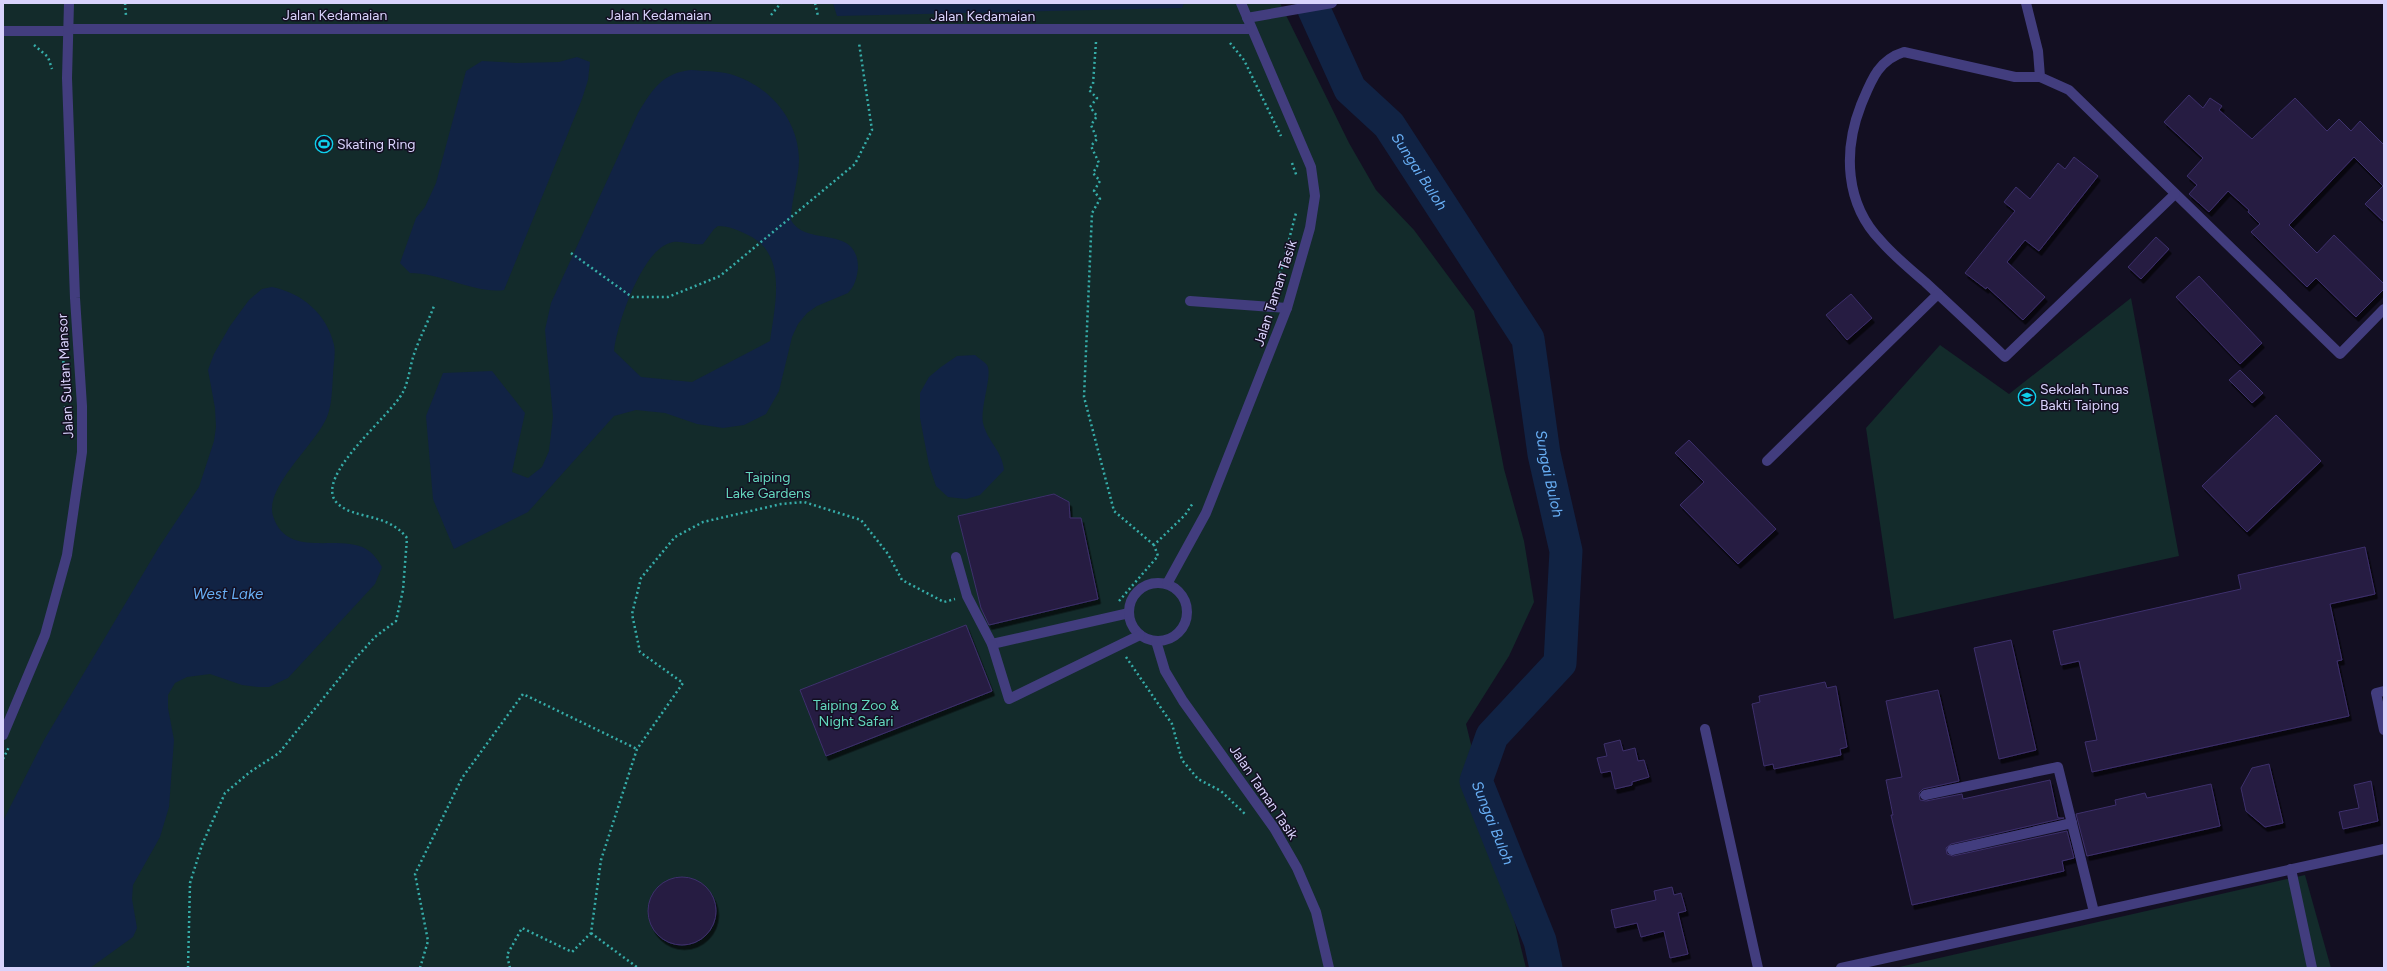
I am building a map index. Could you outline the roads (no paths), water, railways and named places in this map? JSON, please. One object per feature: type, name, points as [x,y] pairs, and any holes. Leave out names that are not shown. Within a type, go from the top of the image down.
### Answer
[{"type":"street","name":"Jalan Sultan Mansor","points":[[3,735],[45,635],[67,555],[82,452],[82,406],[75,298],[67,78],[67,30],[70,3]]},
{"type":"street","name":"Jalan Taman Tasik","points":[[1167,584],[1206,513],[1287,308],[1310,228],[1315,196],[1311,167],[1241,3]]},
{"type":"street","points":[[1247,18],[1332,3]]},
{"type":"street","points":[[2026,3],[2038,51],[2040,78]]},
{"type":"street","name":"Jalan Kedamaian","points":[[3,31],[1251,29]]},
{"type":"street","points":[[2175,194],[2005,357],[1880,240],[1862,216],[1854,194],[1848,168],[1859,110],[1878,67],[1892,56],[1904,52],[2015,77],[2040,78],[2069,90],[2340,354],[2384,309]]},
{"type":"street","points":[[1767,461],[1938,294]]},
{"type":"street","points":[[1190,301],[1287,308]]},
{"type":"street","points":[[956,557],[967,596],[992,644],[1009,699],[1140,635]]},
{"type":"street","points":[[1167,584],[1182,595],[1187,613],[1181,630],[1166,640],[1156,641],[1140,635],[1131,621],[1129,613],[1130,604],[1141,589],[1149,585],[1167,584]]},
{"type":"street","points":[[992,644],[1129,613]]},
{"type":"street","name":"Jalan Taman Tasik","points":[[1156,641],[1165,671],[1183,701],[1274,828],[1297,868],[1316,912],[1329,968]]},
{"type":"street","points":[[2384,691],[2376,693],[2384,730]]},
{"type":"street","points":[[1706,730],[1758,968]]},
{"type":"street","points":[[1925,795],[2058,767],[2094,912]]},
{"type":"street","points":[[1952,850],[2072,823]]},
{"type":"street","points":[[1841,968],[2384,849]]},
{"type":"street","points":[[2291,869],[2312,968]]},
{"type":"water","points":[[833,3],[1184,3],[1182,8],[837,16]]},
{"type":"water","points":[[577,57],[590,62],[588,80],[582,99],[504,290],[482,289],[434,276],[410,273],[400,263],[416,218],[425,207],[436,183],[466,71],[482,61],[517,63],[559,62]]},
{"type":"water","points":[[691,70],[730,74],[757,86],[778,105],[787,117],[793,130],[799,159],[791,220],[798,228],[808,233],[841,240],[850,245],[856,254],[858,268],[854,284],[848,293],[817,306],[807,313],[798,324],[792,337],[779,391],[766,414],[744,425],[723,428],[697,424],[665,413],[636,410],[614,416],[528,512],[454,549],[433,499],[426,416],[443,373],[492,371],[525,413],[512,472],[528,478],[542,467],[549,451],[553,417],[545,330],[551,303],[638,113],[653,90],[659,84],[672,75]],"holes":[[[718,226],[733,229],[748,235],[761,243],[769,254],[774,267],[776,281],[776,296],[770,341],[692,382],[641,377],[614,351],[625,308],[640,275],[648,261],[657,251],[667,244],[671,242],[703,244]]]},
{"type":"water","name":"West Lake","points":[[272,287],[293,294],[312,307],[326,324],[331,334],[335,352],[332,397],[327,417],[313,440],[283,479],[276,492],[272,505],[273,516],[280,529],[289,537],[301,542],[341,543],[354,545],[366,549],[377,559],[382,567],[375,584],[288,678],[269,687],[242,685],[210,674],[187,677],[175,683],[168,695],[168,708],[174,740],[169,807],[160,837],[133,885],[132,899],[137,928],[133,937],[90,968],[3,968],[3,821],[44,740],[159,547],[199,487],[214,441],[216,427],[215,408],[208,370],[214,354],[230,326],[249,300],[262,289]]},
{"type":"water","points":[[975,355],[987,365],[988,383],[983,408],[983,423],[988,435],[998,451],[1004,470],[980,495],[966,499],[948,497],[936,486],[929,465],[920,418],[920,393],[929,377],[941,367],[957,356]]},
{"type":"waterway","name":"Sungai Buloh","points":[[1311,3],[1350,89],[1389,125],[1528,339],[1544,454],[1566,551],[1560,663],[1492,736],[1476,781],[1540,941],[1546,968]]},
{"type":"place","name":"Skating Ring","points":[[324,144]]},
{"type":"place","name":"Sekolah Tunas Bakti Taiping","points":[[2027,397]]},
{"type":"park label","name":"Taiping Lake Gardens","points":[[768,486]]},
{"type":"park label","name":"Taiping Zoo & Night Safari","points":[[856,714]]}]
